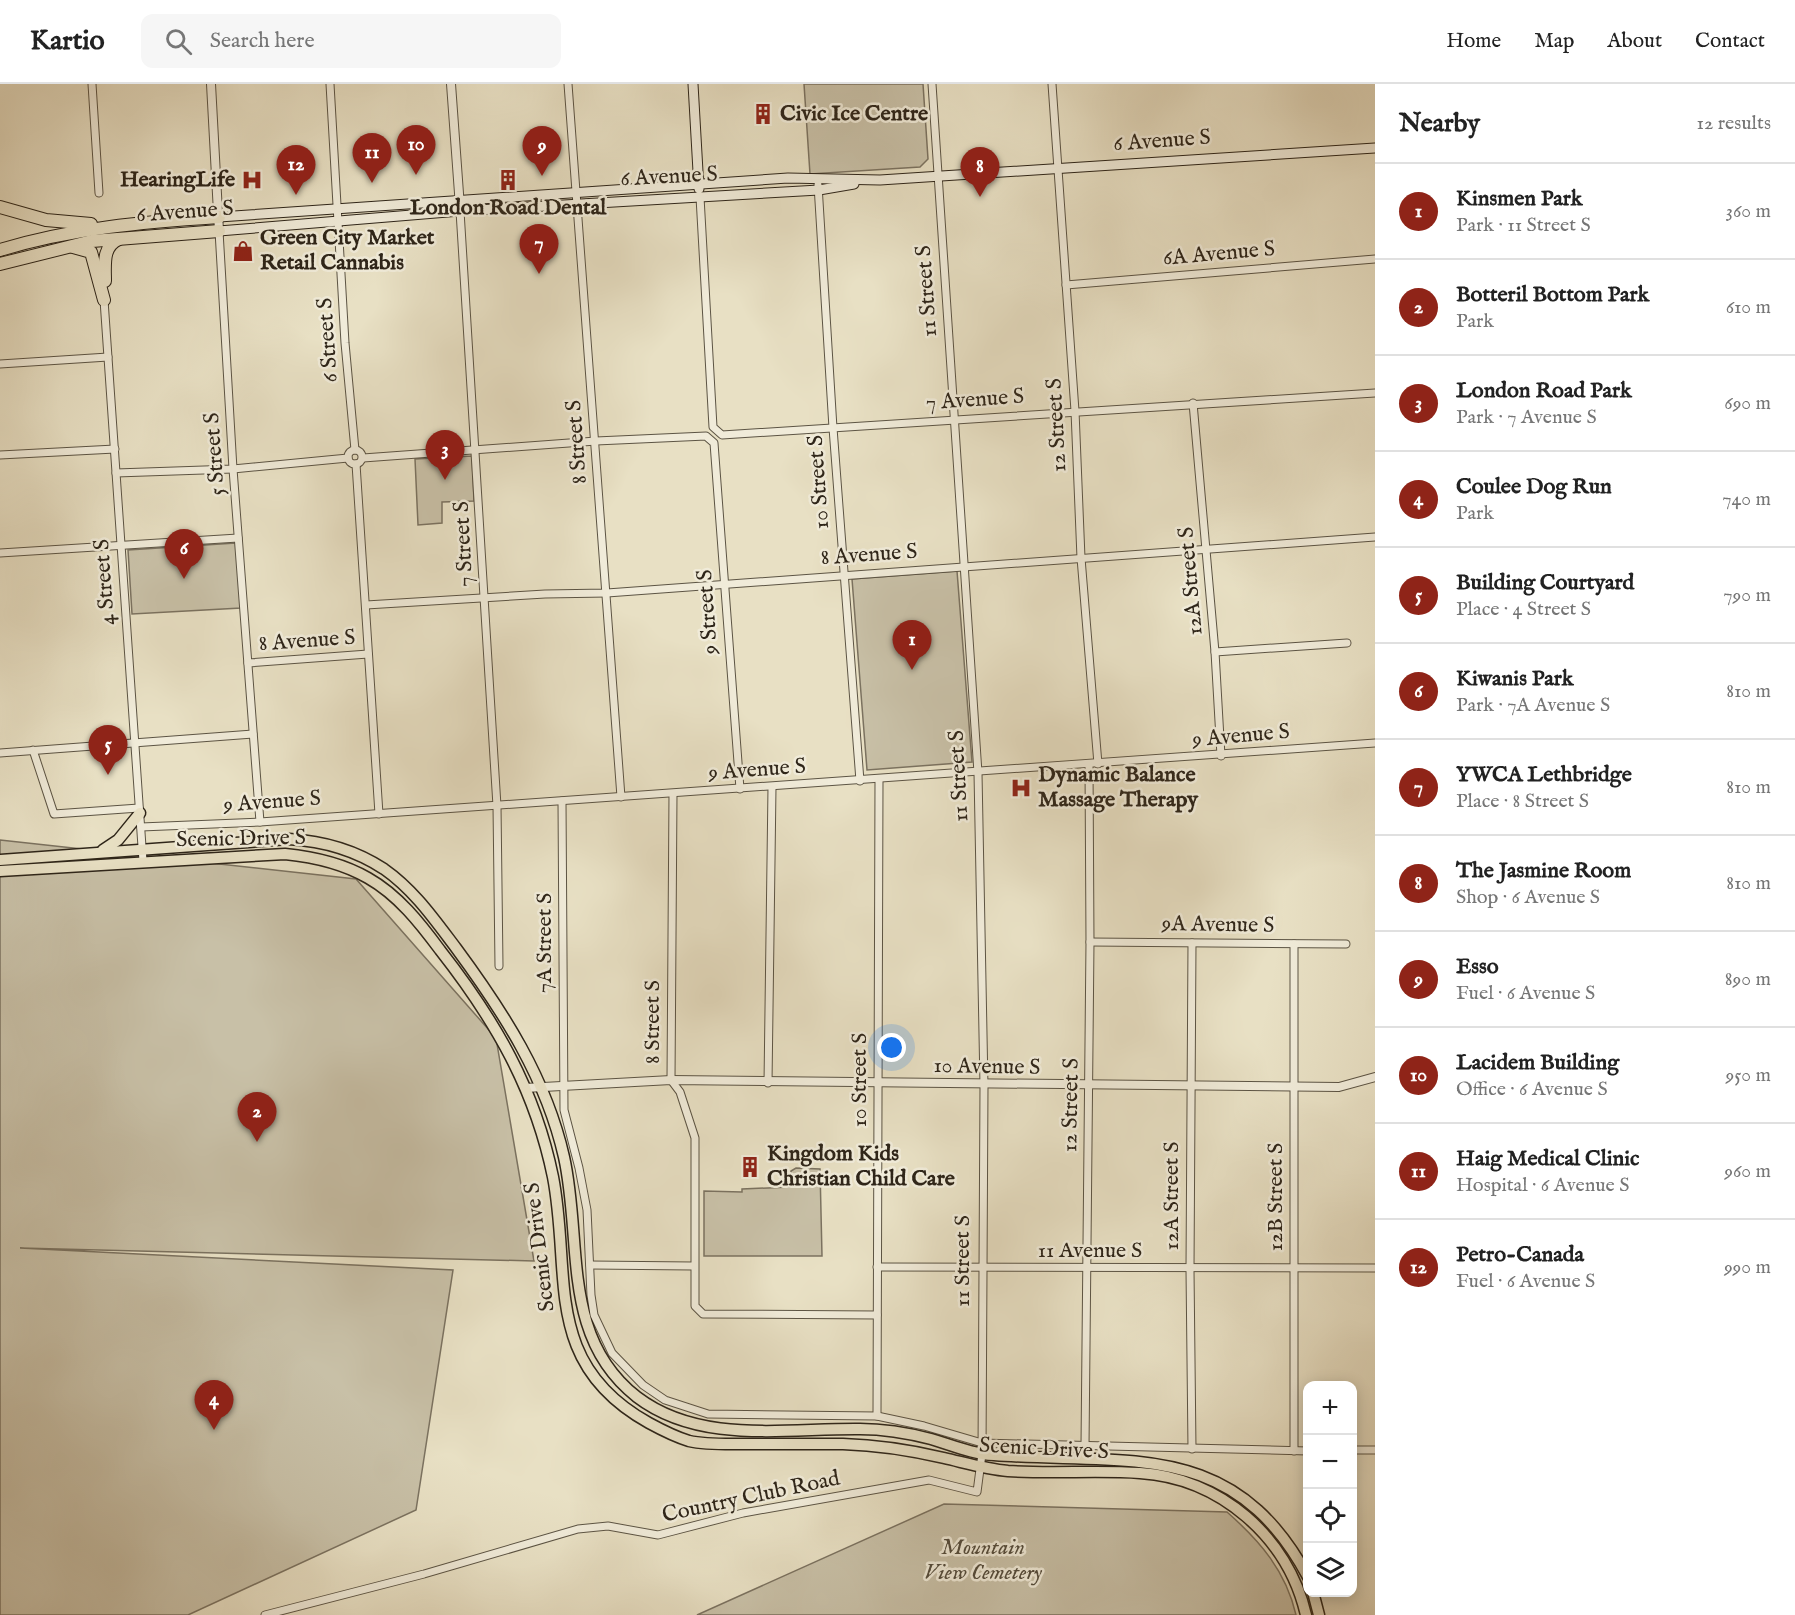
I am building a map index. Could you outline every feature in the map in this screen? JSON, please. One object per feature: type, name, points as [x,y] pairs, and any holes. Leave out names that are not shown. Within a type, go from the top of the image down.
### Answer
[{"type":"highway","points":[[0,207],[46,220],[107,226]]},
{"type":"highway","name":"6 Avenue S","points":[[107,226],[219,217]]},
{"type":"highway","points":[[0,250],[45,237],[107,226]]},
{"type":"highway","name":"6 Avenue S","points":[[43,251],[124,237],[219,231]]},
{"type":"highway","points":[[104,300],[107,249],[110,244],[124,237]]},
{"type":"highway","points":[[66,246],[83,248],[92,252],[104,300]]},
{"type":"highway","points":[[0,264],[43,251]]},
{"type":"highway","points":[[0,273],[43,251]]},
{"type":"main road","points":[[693,84],[700,197]]},
{"type":"main road","name":"6 Avenue S","points":[[219,231],[460,211],[700,197],[880,180],[1375,148]]},
{"type":"main road","name":"6 Avenue S","points":[[219,217],[788,178],[818,185]]},
{"type":"main road","points":[[100,851],[118,840],[139,811]]},
{"type":"main road","name":"Scenic Drive S","points":[[0,860],[254,840],[308,840],[350,851],[381,868],[406,886],[425,906],[512,1028],[543,1087],[569,1181],[581,1311],[593,1342],[606,1366],[636,1396],[674,1418],[718,1429],[878,1430],[982,1448],[1149,1462],[1203,1475],[1234,1491],[1277,1529],[1303,1569]]},
{"type":"main road","name":"Scenic Drive S","points":[[0,871],[143,861],[293,855],[341,864],[371,879],[396,898],[421,925],[470,988],[506,1045],[525,1088],[553,1177],[563,1296],[568,1318],[581,1355],[592,1374],[624,1407],[650,1424],[688,1441],[722,1444],[887,1446],[980,1467],[1009,1471],[1141,1473],[1193,1484],[1235,1505],[1266,1536],[1292,1575],[1306,1615]]},
{"type":"main road","points":[[1314,1597],[1319,1615]]},
{"type":"street","points":[[92,84],[99,193]]},
{"type":"street","name":"5 Street S","points":[[211,84],[233,469],[260,822]]},
{"type":"street","name":"6 Street S","points":[[330,84],[345,344],[355,450]]},
{"type":"street","name":"7 Street S","points":[[451,84],[497,806],[499,966]]},
{"type":"street","name":"8 Street S","points":[[568,84],[574,192],[579,203],[621,797]]},
{"type":"street","name":"11 Street S","points":[[932,84],[978,773],[984,1086],[981,1269],[982,1448],[980,1467]]},
{"type":"street","name":"12 Street S","points":[[1052,84],[1075,411],[1082,558],[1098,764]]},
{"type":"street","name":"10 Street S","points":[[818,185],[833,428],[860,781]]},
{"type":"street","name":"7 Avenue S","points":[[700,197],[713,427],[722,435],[1375,393]]},
{"type":"street","name":"6A Avenue S","points":[[1066,285],[1375,259]]},
{"type":"street","name":"4 Street S","points":[[104,300],[143,861]]},
{"type":"street","points":[[0,364],[108,357]]},
{"type":"street","name":"12A Street S","points":[[1193,403],[1196,456],[1207,549],[1221,756]]},
{"type":"street","name":"9 Street S","points":[[596,441],[706,436],[714,443],[740,789]]},
{"type":"street","points":[[356,464],[363,458],[596,441]]},
{"type":"street","points":[[0,455],[115,448]]},
{"type":"street","points":[[348,458],[349,453],[355,450],[360,451],[363,458]]},
{"type":"street","points":[[116,473],[233,469],[348,458],[356,464],[380,814]]},
{"type":"street","name":"8 Avenue S","points":[[366,605],[485,597],[607,593],[1375,537]]},
{"type":"street","points":[[0,552],[238,538]]},
{"type":"street","points":[[1215,652],[1347,644]]},
{"type":"street","name":"8 Avenue S","points":[[248,663],[368,654]]},
{"type":"street","points":[[0,753],[253,734]]},
{"type":"street","name":"9 Avenue S","points":[[141,827],[380,814],[1221,756],[1375,743]]},
{"type":"street","points":[[33,750],[54,814],[139,811]]},
{"type":"street","name":"12 Street S","points":[[1085,1446],[1090,942],[1089,765]]},
{"type":"street","name":"10 Street S","points":[[877,1416],[879,780]]},
{"type":"street","points":[[768,1083],[772,787]]},
{"type":"street","name":"8 Street S","points":[[673,794],[670,1080],[680,1092],[695,1138],[694,1302],[703,1314],[877,1315]]},
{"type":"street","name":"7A Street S","points":[[562,801],[564,1085]]},
{"type":"street","name":"9A Avenue S","points":[[1090,942],[1346,945]]},
{"type":"street","name":"12A Street S","points":[[1192,943],[1190,1087],[1192,1449]]},
{"type":"street","name":"12B Street S","points":[[1293,944],[1294,1451]]},
{"type":"street","name":"10 Avenue S","points":[[525,1088],[670,1080],[984,1086],[1339,1088],[1375,1077]]},
{"type":"street","name":"Scenic Drive S","points":[[564,1085],[564,1110],[587,1210],[592,1305],[602,1335],[623,1367],[664,1400],[708,1414],[877,1416],[924,1426],[982,1448],[1085,1446],[1303,1451]]},
{"type":"street","points":[[590,1265],[693,1266]]},
{"type":"street","name":"11 Avenue S","points":[[878,1267],[1294,1270],[1375,1268]]},
{"type":"street","points":[[1357,1450],[1375,1450]]},
{"type":"street","name":"Country Club Road","points":[[265,1615],[424,1574],[578,1529],[608,1527],[658,1536],[743,1513],[929,1480],[977,1492],[980,1467]]},
{"type":"green space","points":[[804,84],[923,84],[928,159],[920,167],[810,174]]},
{"type":"green space","points":[[472,456],[474,501],[442,502],[442,523],[418,525],[415,459]]},
{"type":"green space","points":[[236,543],[241,608],[132,614],[128,550]]},
{"type":"green space","points":[[957,571],[972,762],[867,770],[852,579]]},
{"type":"green space","points":[[0,840],[356,879],[496,1038],[534,1261],[20,1248],[453,1270],[416,1510],[188,1615],[0,1615]]},
{"type":"green space","points":[[796,1168],[820,1169],[822,1256],[704,1256],[704,1191],[742,1192],[742,1189],[791,1187],[791,1171]]},
{"type":"green space","name":"Mountain View Cemetery","points":[[944,1504],[1227,1512],[1270,1558],[1286,1584],[1296,1615],[697,1615]]},
{"type":"place","name":"Civic Ice Centre","points":[[763,114]]},
{"type":"place","name":"Lacidem Building","points":[[416,175]]},
{"type":"place","name":"Esso","points":[[542,176]]},
{"type":"place","name":"HearingLife","points":[[252,180]]},
{"type":"place","name":"London Road Dental","points":[[508,180]]},
{"type":"place","name":"Haig Medical Clinic","points":[[372,183]]},
{"type":"place","name":"Petro-Canada","points":[[296,195]]},
{"type":"place","name":"The Jasmine Room","points":[[980,197]]},
{"type":"place","name":"Green City Market Retail Cannabis","points":[[243,251]]},
{"type":"place","name":"YWCA Lethbridge","points":[[539,274]]},
{"type":"place","name":"London Road Park","points":[[445,480]]},
{"type":"place","name":"Kiwanis Park","points":[[184,579]]},
{"type":"place","name":"Kinsmen Park","points":[[912,670]]},
{"type":"place","name":"Building Courtyard","points":[[108,775]]},
{"type":"place","name":"Dynamic Balance Massage Therapy","points":[[1021,788]]},
{"type":"place","name":"Botteril Bottom Park","points":[[257,1142]]},
{"type":"place","name":"Kingdom Kids Christian Child Care","points":[[750,1167]]},
{"type":"place","name":"Coulee Dog Run","points":[[214,1430]]}]
